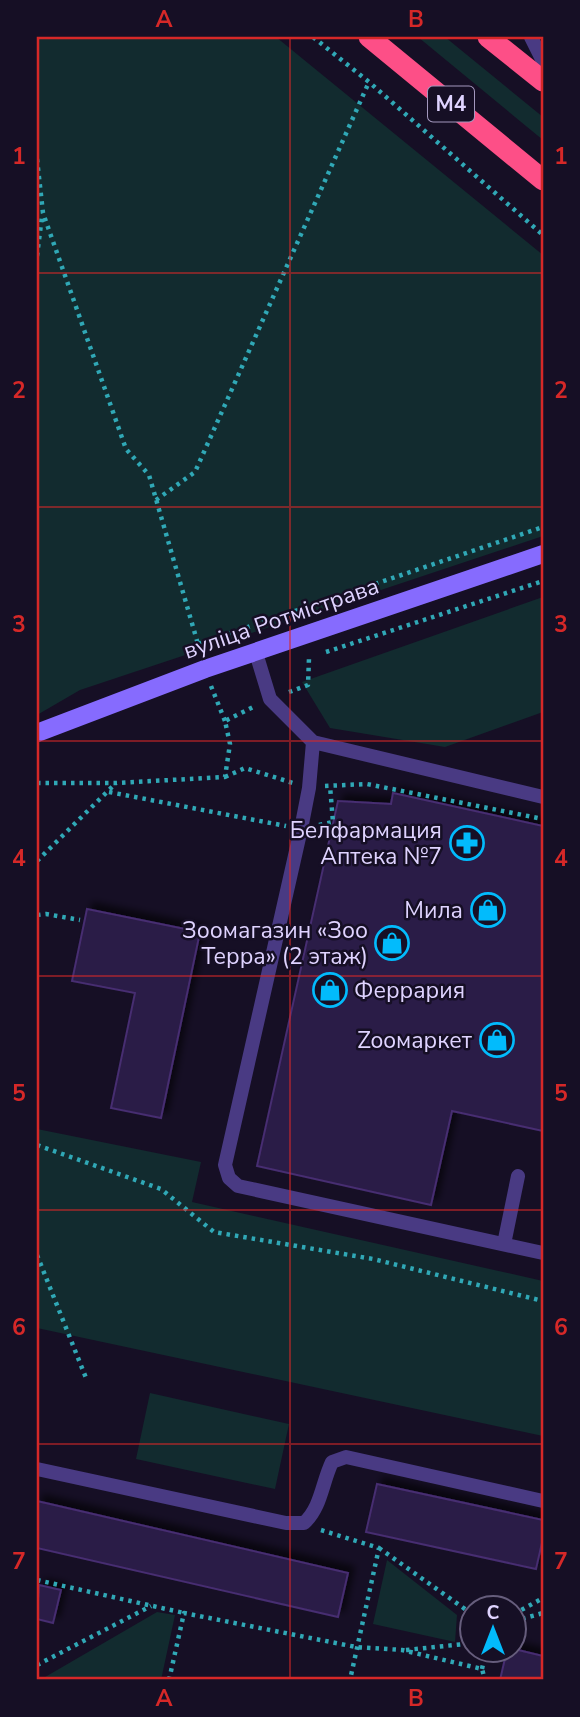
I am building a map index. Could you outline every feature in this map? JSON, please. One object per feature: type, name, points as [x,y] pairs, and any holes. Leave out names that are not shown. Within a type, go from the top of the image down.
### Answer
[{"type":"highway","name":"М4","points":[[369,37],[543,180]]},
{"type":"highway","points":[[488,37],[543,81]]},
{"type":"street","name":"вуліца Ротмістрава","points":[[37,733],[199,672],[543,554]]},
{"type":"lane","points":[[502,37],[519,62]]},
{"type":"lane","points":[[531,37],[543,61]]},
{"type":"lane","points":[[256,653],[270,699],[313,742],[537,795]]},
{"type":"lane","points":[[313,742],[309,788],[301,829],[225,1165],[229,1178],[238,1186],[543,1253]]},
{"type":"lane","points":[[503,1244],[518,1176]]},
{"type":"lane","points":[[37,1469],[286,1523],[303,1523],[314,1514],[325,1475],[332,1462],[346,1457],[543,1501]]},
{"type":"path","points":[[313,37],[369,82],[543,235]]},
{"type":"path","points":[[156,500],[195,472],[369,82]]},
{"type":"path","points":[[37,159],[43,213],[126,449],[149,475],[198,644],[543,527]]},
{"type":"path","points":[[37,256],[43,213]]},
{"type":"path","points":[[225,777],[245,768],[309,788],[367,784],[543,819]]},
{"type":"path","points":[[37,861],[116,783]]},
{"type":"path","points":[[109,792],[301,829],[333,822],[330,786]]},
{"type":"path","points":[[37,915],[80,920]]},
{"type":"path","points":[[37,1145],[161,1189],[214,1232],[373,1259],[543,1301]]},
{"type":"path","points":[[37,1255],[86,1378]]},
{"type":"path","points":[[303,1523],[379,1548],[458,1605]]},
{"type":"path","points":[[350,1680],[379,1548]]},
{"type":"path","points":[[37,1580],[356,1647],[402,1650],[458,1645]]},
{"type":"path","points":[[37,1665],[152,1605]]},
{"type":"path","points":[[169,1680],[184,1613]]},
{"type":"path","points":[[402,1650],[482,1669]]},
{"type":"path","points":[[483,1664],[485,1680]]},
{"type":"green space","points":[[37,37],[276,37],[543,255],[543,536],[80,690],[37,715]]},
{"type":"green space","points":[[418,37],[445,37],[543,117],[543,140]]},
{"type":"green space","points":[[543,597],[543,712],[445,747],[330,728],[302,682]]},
{"type":"green space","points":[[37,1129],[201,1162],[192,1202],[543,1281],[543,1436],[37,1328]]},
{"type":"green space","points":[[150,1393],[289,1424],[275,1489],[136,1459]]},
{"type":"green space","points":[[387,1560],[457,1615],[455,1642],[373,1624]]},
{"type":"green space","points":[[157,1612],[175,1615],[161,1680],[40,1680]]},
{"type":"building","points":[[393,793],[543,826],[543,1131],[452,1111],[431,1205],[257,1166],[338,801],[391,804]]},
{"type":"building","points":[[87,909],[200,932],[161,1118],[111,1108],[135,993],[72,981]]},
{"type":"building","points":[[377,1484],[543,1520],[543,1538],[536,1569],[366,1532]]},
{"type":"building","points":[[37,1501],[348,1573],[338,1617],[37,1548]]},
{"type":"building","points":[[39,1585],[61,1590],[53,1623],[37,1619]]},
{"type":"building","points":[[528,1652],[543,1656],[543,1680],[500,1680],[504,1664],[528,1664]]},
{"type":"place","name":"Белфармация Аптека №7","points":[[467,843]]},
{"type":"place","name":"Мила","points":[[488,910]]},
{"type":"place","name":"Зоомагазин «Зоо Терра» (2 этаж)","points":[[392,943]]},
{"type":"place","name":"Феррария","points":[[330,990]]},
{"type":"place","name":"Zooмаркет","points":[[497,1040]]}]
